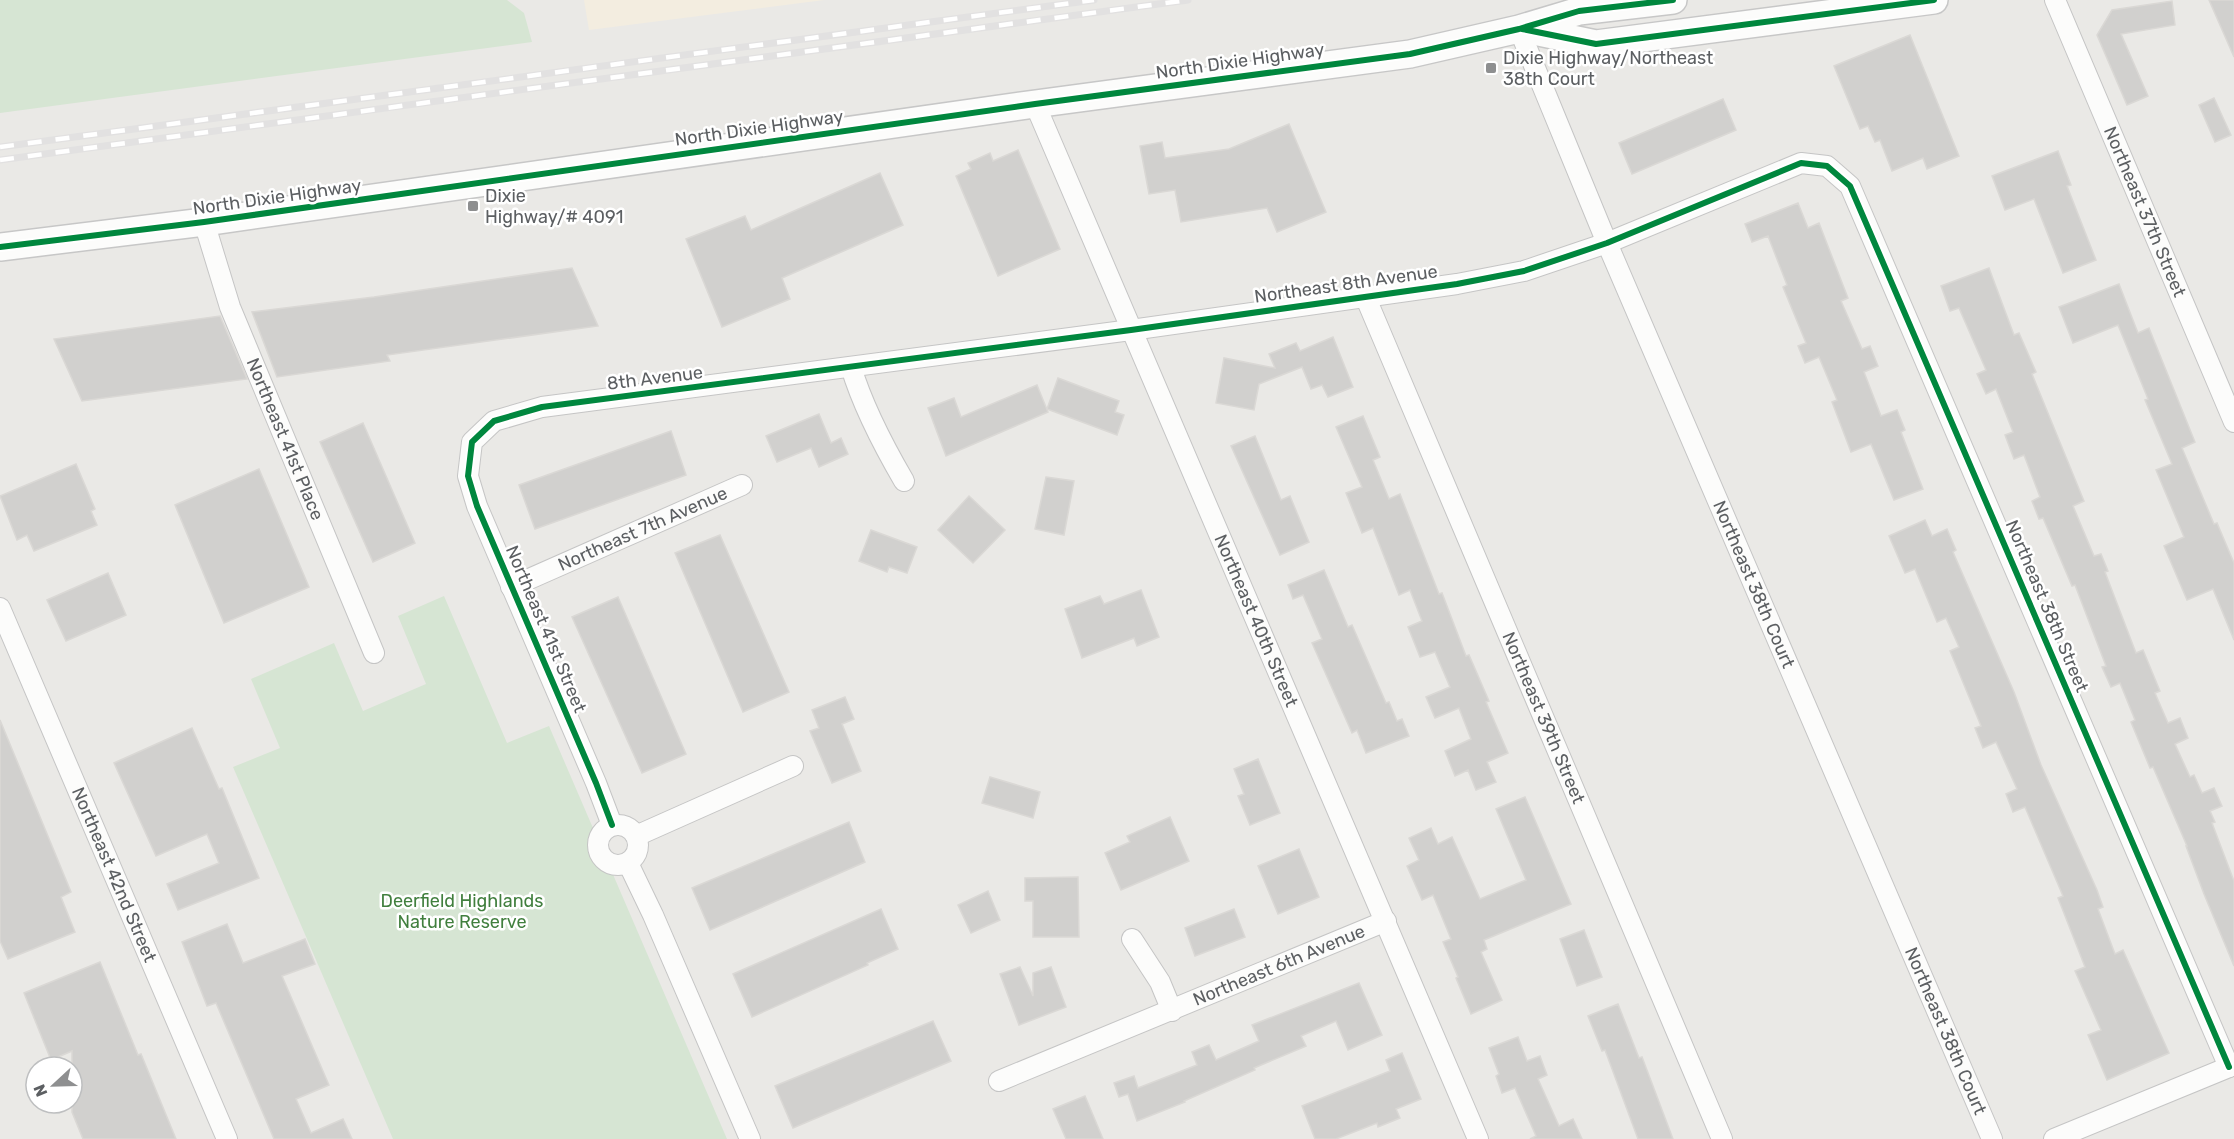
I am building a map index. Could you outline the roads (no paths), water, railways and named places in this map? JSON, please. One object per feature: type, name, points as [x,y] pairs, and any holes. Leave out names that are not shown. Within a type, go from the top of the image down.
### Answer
[{"type":"main road","name":"North Dixie Highway","points":[[0,247],[204,222],[1035,104],[1410,54],[1520,28],[1579,11],[1673,0]]},
{"type":"main road","name":"North Dixie Highway","points":[[1520,28],[1596,44],[1934,0]]},
{"type":"street","name":"Northeast 37th Street","points":[[2055,0],[2234,422]]},
{"type":"street","name":"Northeast 38th Court","points":[[1520,28],[1607,243],[1992,1139]]},
{"type":"street","name":"Northeast 40th Street","points":[[1035,104],[1386,921],[1471,1137]]},
{"type":"street","name":"Northeast 8th Avenue","points":[[851,367],[1457,284],[1524,271],[1607,243],[1801,163],[1827,166]]},
{"type":"street","name":"Northeast 38th Street","points":[[1827,166],[1850,186],[2232,1066]]},
{"type":"street","name":"Northeast 41st Place","points":[[204,222],[230,307],[374,653]]},
{"type":"street","name":"Northeast 39th Street","points":[[1365,296],[1722,1139]]},
{"type":"street","points":[[851,367],[857,387],[882,442],[904,481]]},
{"type":"street","name":"8th Avenue","points":[[472,442],[494,421],[542,407],[851,367]]},
{"type":"street","name":"Northeast 41st Street","points":[[472,442],[468,476],[477,506],[612,825]]},
{"type":"street","name":"Northeast 7th Avenue","points":[[511,587],[742,485]]},
{"type":"street","name":"Northeast 42nd Street","points":[[0,608],[227,1139]]},
{"type":"street","points":[[636,836],[793,766]]},
{"type":"street","points":[[612,825],[626,826],[636,836],[638,851],[628,863],[620,866],[611,865],[599,853],[597,844],[599,836],[612,825]]},
{"type":"street","points":[[628,863],[653,915],[750,1139]]},
{"type":"street","name":"Northeast 6th Avenue","points":[[999,1082],[1386,921]]},
{"type":"street","name":"Northeast 6th Avenue","points":[[1132,939],[1160,982],[1172,1011]]},
{"type":"street","points":[[2054,1139],[2232,1066]]},
{"type":"railway","points":[[0,147],[1094,0]]},
{"type":"railway","points":[[0,160],[1188,0]]},
{"type":"place","name":"Dixie Highway/Northeast 38th Court","points":[[1491,68]]},
{"type":"place","name":"Dixie Highway/# 4091","points":[[473,206]]},
{"type":"park label","name":"Deerfield Highlands Nature Reserve","points":[[462,911]]}]
